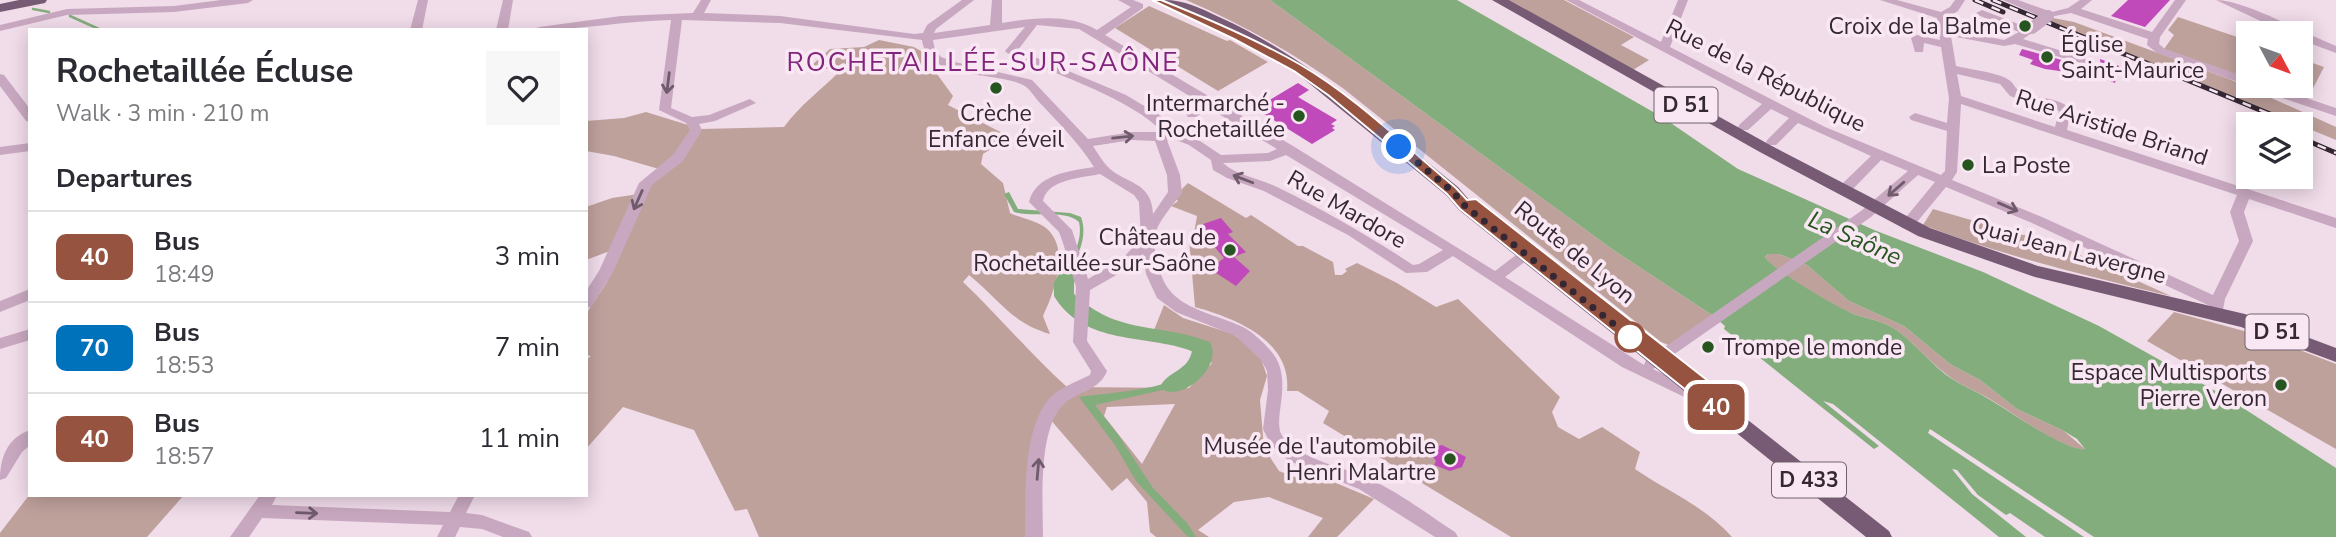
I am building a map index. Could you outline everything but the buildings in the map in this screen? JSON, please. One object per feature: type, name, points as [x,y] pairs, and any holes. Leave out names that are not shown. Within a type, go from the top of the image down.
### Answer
[{"type":"main road","points":[[0,8],[40,0]]},
{"type":"main road","name":"Route de Lyon","points":[[1157,0],[1238,36],[1298,69],[1332,92],[1452,191],[1481,208],[1661,358]]},
{"type":"main road","name":"Route de Lyon","points":[[1171,0],[1251,38],[1289,59],[1298,69]]},
{"type":"main road","name":"D 51","points":[[1499,0],[1870,211]]},
{"type":"main road","name":"Route de Lyon","points":[[1452,191],[1465,206],[1525,255],[1661,358]]},
{"type":"main road","name":"Quai Jean Lavergne","points":[[1870,211],[1964,248],[2035,271],[2216,308]]},
{"type":"main road","name":"D 51","points":[[2216,308],[2336,355]]},
{"type":"main road","name":"D 433","points":[[1661,358],[1709,403],[1881,537]]},
{"type":"main road","name":"D 433","points":[[1661,358],[1724,402],[1738,423]]},
{"type":"street","points":[[67,12],[71,0]]},
{"type":"street","points":[[0,28],[67,12],[174,9],[248,0]]},
{"type":"street","points":[[417,28],[424,0]]},
{"type":"street","points":[[502,28],[508,0]]},
{"type":"street","points":[[695,18],[706,0]]},
{"type":"street","points":[[969,0],[930,27],[929,51],[937,59],[951,65],[1028,83],[1085,143],[1102,169],[1139,192],[1146,202],[1153,274],[1162,294],[1181,308],[1241,332],[1267,356],[1275,371],[1276,390],[1271,429],[1277,441],[1295,456],[1365,484],[1449,537]]},
{"type":"street","points":[[996,28],[997,0]]},
{"type":"street","points":[[1099,34],[1139,6],[1123,0]]},
{"type":"street","name":"Rue de la République","points":[[1572,0],[1796,118],[1879,155],[1945,180],[2216,308]]},
{"type":"street","points":[[1664,48],[1683,0]]},
{"type":"street","points":[[1885,0],[1916,4],[1942,16]]},
{"type":"street","points":[[1942,16],[1954,9],[1960,0]]},
{"type":"street","points":[[2008,0],[2049,15]]},
{"type":"street","points":[[1919,50],[1917,38],[2004,43],[2014,40],[2049,15],[2072,10],[2087,0]]},
{"type":"street","points":[[2181,0],[2154,37],[2153,45],[2161,51],[2236,77]]},
{"type":"street","points":[[2221,0],[2268,21]]},
{"type":"street","points":[[2072,10],[2154,37]]},
{"type":"street","points":[[1982,13],[2030,29]]},
{"type":"street","points":[[1908,225],[1951,172],[1955,98],[1942,16]]},
{"type":"street","points":[[677,18],[665,110],[694,125]]},
{"type":"street","points":[[555,28],[611,21],[760,18],[928,37],[1034,22],[1069,22],[1099,34],[1289,149],[1453,250],[1627,363],[1709,403]]},
{"type":"street","points":[[1034,22],[1011,51],[1122,98],[1157,118],[1170,132],[1193,142],[1218,163],[1270,157],[1289,149]]},
{"type":"street","points":[[2014,40],[2084,61]]},
{"type":"street","points":[[2314,41],[2336,50]]},
{"type":"street","points":[[1028,83],[1053,68]]},
{"type":"street","points":[[1952,69],[2004,81],[2014,93],[2042,103],[2051,102],[2065,109],[2060,133]]},
{"type":"street","points":[[0,78],[28,115]]},
{"type":"street","name":"Rue Aristide Briand","points":[[1955,98],[2336,223]]},
{"type":"street","points":[[2295,98],[2336,112]]},
{"type":"street","points":[[1192,114],[1211,102]]},
{"type":"street","points":[[588,300],[606,272],[646,183],[683,151],[694,125],[750,103]]},
{"type":"street","points":[[1744,127],[1769,104]]},
{"type":"street","points":[[1915,117],[1954,129]]},
{"type":"street","points":[[1772,142],[1796,118]]},
{"type":"street","points":[[1085,143],[1170,132]]},
{"type":"street","points":[[1083,287],[1119,268],[1137,253],[1148,237],[1157,213],[1175,193],[1173,169],[1160,145],[1170,132]]},
{"type":"street","points":[[0,151],[28,147]]},
{"type":"street","points":[[1848,186],[1879,155]]},
{"type":"street","name":"Rue Mardore","points":[[1218,163],[1241,180],[1269,187],[1353,232],[1411,270],[1422,269],[1453,250]]},
{"type":"street","points":[[1034,537],[1042,427],[1052,405],[1069,391],[1096,379],[1099,371],[1080,342],[1083,287],[1065,230],[1036,202],[1036,193],[1041,186],[1102,169]]},
{"type":"street","points":[[1627,363],[1646,365],[1661,358],[1870,211],[1918,169]]},
{"type":"street","points":[[2216,308],[2246,241],[2237,212],[2245,193]]},
{"type":"street","points":[[1495,278],[1525,255]]},
{"type":"street","points":[[0,307],[28,295]]},
{"type":"street","points":[[0,344],[28,335]]},
{"type":"street","points":[[0,473],[16,447],[28,438]]},
{"type":"street","points":[[239,537],[268,497]]},
{"type":"street","points":[[450,529],[466,497]]},
{"type":"street","points":[[258,511],[430,517],[450,529],[482,522],[523,537]]},
{"type":"shaded area","points":[[1186,0],[1270,0],[1612,249],[1712,315],[1671,346],[1661,342],[1344,89],[1268,40]]},
{"type":"shaded area","points":[[1509,0],[1564,0],[1634,37],[1621,45],[1649,60],[1633,70]]},
{"type":"shaded area","points":[[1149,6],[1230,40],[1268,62],[1218,91],[1115,28]]},
{"type":"shaded area","points":[[2178,17],[2236,37],[2236,74],[2164,49],[2174,35],[2168,30]]},
{"type":"shaded area","points":[[2053,18],[2074,22],[2229,79],[2236,82],[2236,98],[2271,98],[2303,112],[2268,112],[2049,21]]},
{"type":"shaded area","points":[[879,40],[914,47],[926,54],[929,63],[953,96],[948,105],[1010,137],[983,154],[981,164],[1003,183],[1010,213],[1034,221],[1054,237],[1058,247],[1058,271],[1043,316],[1050,334],[1015,317],[969,275],[963,282],[1067,387],[1189,388],[1212,363],[1154,330],[1164,305],[1183,318],[1233,334],[1259,353],[1267,376],[1260,400],[1264,448],[1279,471],[1297,478],[1310,472],[1374,499],[1337,537],[1308,537],[1323,518],[1269,497],[1234,502],[1198,530],[1209,537],[1156,537],[1150,532],[1147,502],[1127,478],[1112,491],[1043,411],[1028,537],[759,537],[747,509],[735,511],[694,430],[623,407],[588,447],[588,358],[591,356],[588,355],[588,311],[607,282],[618,248],[588,259],[588,206],[612,198],[646,193],[659,169],[588,151],[588,121],[624,118],[646,112],[701,129],[784,127],[840,71],[811,66],[830,49],[864,47]],"holes":[[[1175,404],[1142,464],[1104,416],[1107,407]]]},
{"type":"shaded area","points":[[2314,64],[2324,67],[2314,86]]},
{"type":"shaded area","points":[[2313,117],[2336,127],[2336,140],[2313,130]]},
{"type":"shaded area","points":[[1188,183],[1246,218],[1251,215],[1298,246],[1333,262],[1335,275],[1342,275],[1347,271],[1345,269],[1357,263],[1436,307],[1458,299],[1560,397],[1552,412],[1558,427],[1579,439],[1602,427],[1640,452],[1635,469],[1698,508],[1732,537],[1511,537],[1323,423],[1329,411],[1298,391],[1287,391],[1286,373],[1280,358],[1258,334],[1227,318],[1195,307],[1189,239],[1193,239],[1197,216],[1171,206],[1178,201],[1174,197]]},
{"type":"shaded area","points":[[1933,209],[2023,235],[2035,235],[2171,296],[2015,256],[1923,225]]},
{"type":"shaded area","points":[[1768,254],[1779,254],[1807,265],[1849,301],[1904,326],[1950,364],[1980,380],[2017,409],[2064,431],[2085,449],[2051,438],[1956,381],[1898,331],[1886,324],[1849,312],[1817,295],[1771,263],[1765,257]]},
{"type":"shaded area","name":"Espace Multisports Pierre Veron","points":[[2174,312],[2266,337],[2336,364],[2336,449],[2147,341]]},
{"type":"shaded area","points":[[28,497],[182,497],[147,537],[0,537],[0,533]]},
{"type":"water","name":"La Saône","points":[[1270,0],[1457,0],[1662,117],[1738,169],[1874,230],[1983,272],[2099,326],[2226,397],[2336,468],[2336,537],[2094,537],[1930,429],[1928,433],[2084,537],[2045,537],[1978,495],[1957,470],[1952,469],[1972,494],[2026,537],[1999,537],[1833,404],[1823,401],[1879,446],[1874,449],[1724,329],[1725,326],[1712,315],[1612,249]],"holes":[[[1768,254],[1779,254],[1807,265],[1849,301],[1904,326],[1950,364],[1980,380],[2017,409],[2077,439],[2085,449],[2064,444],[1955,381],[1898,331],[1830,302],[1791,278],[1765,257]]]},
{"type":"water","points":[[1009,192],[1018,209],[1070,213],[1081,217],[1082,244],[1066,286],[1062,284],[1077,246],[1079,222],[1066,216],[1014,212],[1004,194]]},
{"type":"water","points":[[1144,333],[1192,339],[1208,348],[1211,354],[1204,368],[1196,364],[1197,354],[1187,344]]},
{"type":"water","points":[[1192,370],[1199,374],[1190,384],[1095,405],[1153,488],[1187,523],[1196,537],[1188,537],[1136,481],[1115,445],[1079,397],[1154,386],[1181,377]]},
{"type":"waterway","points":[[33,9],[49,12]]},
{"type":"waterway","points":[[70,16],[97,28]]},
{"type":"waterway","points":[[1073,264],[1064,283],[1064,296],[1093,319],[1117,330],[1184,341],[1203,347],[1201,360],[1194,371],[1172,385]]},
{"type":"railway","points":[[1975,0],[2003,12]]},
{"type":"railway","points":[[1993,0],[2265,112]]},
{"type":"railway","points":[[2313,143],[2336,153]]},
{"type":"bus line","name":"40","points":[[1158,0],[1238,36],[1298,69],[1332,92],[1452,191],[1465,206],[1709,403],[1738,423],[1724,402],[1472,202]]},
{"type":"place","name":"Croix de la Balme","points":[[2025,26]]},
{"type":"place","name":"Église Saint-Maurice","points":[[2047,57]]},
{"type":"place","name":"Crèche Enfance éveil","points":[[996,88]]},
{"type":"place","name":"Intermarché - Rochetaillée","points":[[1299,116]]},
{"type":"place","name":"La Poste","points":[[1968,165]]},
{"type":"place","name":"Château de Rochetaillée-sur-Saône","points":[[1230,250]]},
{"type":"place","name":"Trompe le monde","points":[[1708,347]]},
{"type":"place","name":"Espace Multisports Pierre Veron","points":[[2281,385]]},
{"type":"place","name":"Musée de l'automobile Henri Malartre","points":[[1450,459]]},
{"type":"district","name":"ROCHETAILLÉE-SUR-SAÔNE","points":[[983,62]]},
{"type":"route","points":[[1399,147],[1452,191],[1465,206],[1630,337]]}]
